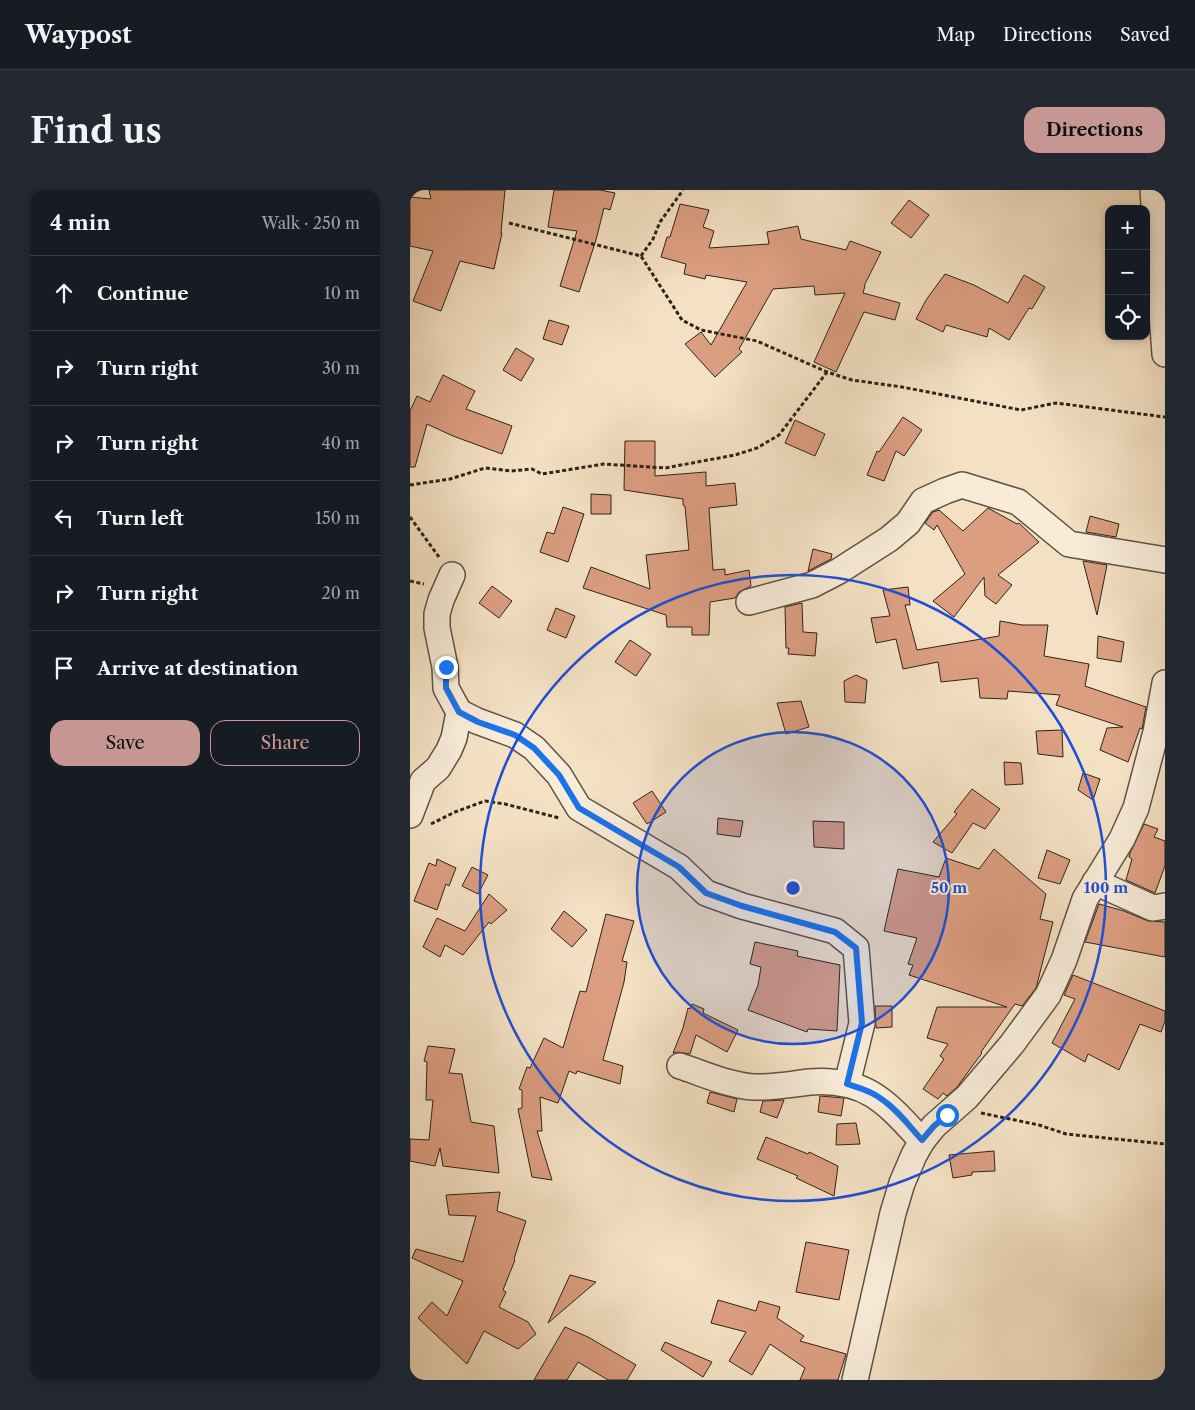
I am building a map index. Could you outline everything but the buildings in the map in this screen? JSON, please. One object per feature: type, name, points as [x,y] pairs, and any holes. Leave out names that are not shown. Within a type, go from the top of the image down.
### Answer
[{"type":"street","points":[[1153,190],[1165,354]]},
{"type":"street","points":[[750,602],[812,585],[840,571],[889,539],[908,523],[923,501],[962,485],[1018,502],[1069,544],[1165,560]]},
{"type":"street","points":[[452,575],[437,614],[437,628],[446,667],[446,688],[459,712],[478,722],[515,735],[534,748],[559,775],[579,808],[679,867],[706,893],[742,906],[835,932],[856,948],[862,1023],[847,1084]]},
{"type":"street","points":[[855,1380],[893,1213],[902,1183],[922,1140],[934,1126],[967,1097],[1002,1057],[1030,1022],[1048,995],[1064,960],[1086,899],[1122,839],[1136,808],[1156,732],[1165,684]]},
{"type":"street","points":[[417,819],[423,781],[438,768],[449,750],[454,738],[459,712]]},
{"type":"street","points":[[1095,882],[1153,908],[1165,906]]},
{"type":"street","points":[[680,1066],[731,1083],[754,1087],[829,1081],[847,1084],[863,1089],[880,1098],[896,1111],[922,1140]]},
{"type":"path","points":[[641,256],[653,239],[664,216],[683,190]]},
{"type":"path","points":[[509,223],[641,256],[682,320],[701,330],[757,341],[827,372],[852,380],[902,387],[1021,410],[1056,403],[1165,417]]},
{"type":"path","points":[[410,485],[450,479],[484,468],[511,471],[532,469],[542,474],[604,464],[665,468],[735,455],[756,448],[780,435],[827,372]]},
{"type":"path","points":[[410,517],[452,575]]},
{"type":"path","points":[[417,819],[431,824],[455,812],[485,801],[505,804],[564,819]]},
{"type":"path","points":[[947,1115],[977,1113],[1039,1124],[1066,1134],[1165,1144]]},
{"type":"route","points":[[446,667],[446,688],[459,712],[478,722],[515,735],[534,748],[559,775],[579,808],[624,836],[657,852],[679,867],[706,893],[742,906],[835,932],[856,948],[862,1023],[847,1084],[863,1089],[880,1098],[896,1111],[922,1140],[947,1115]]}]
